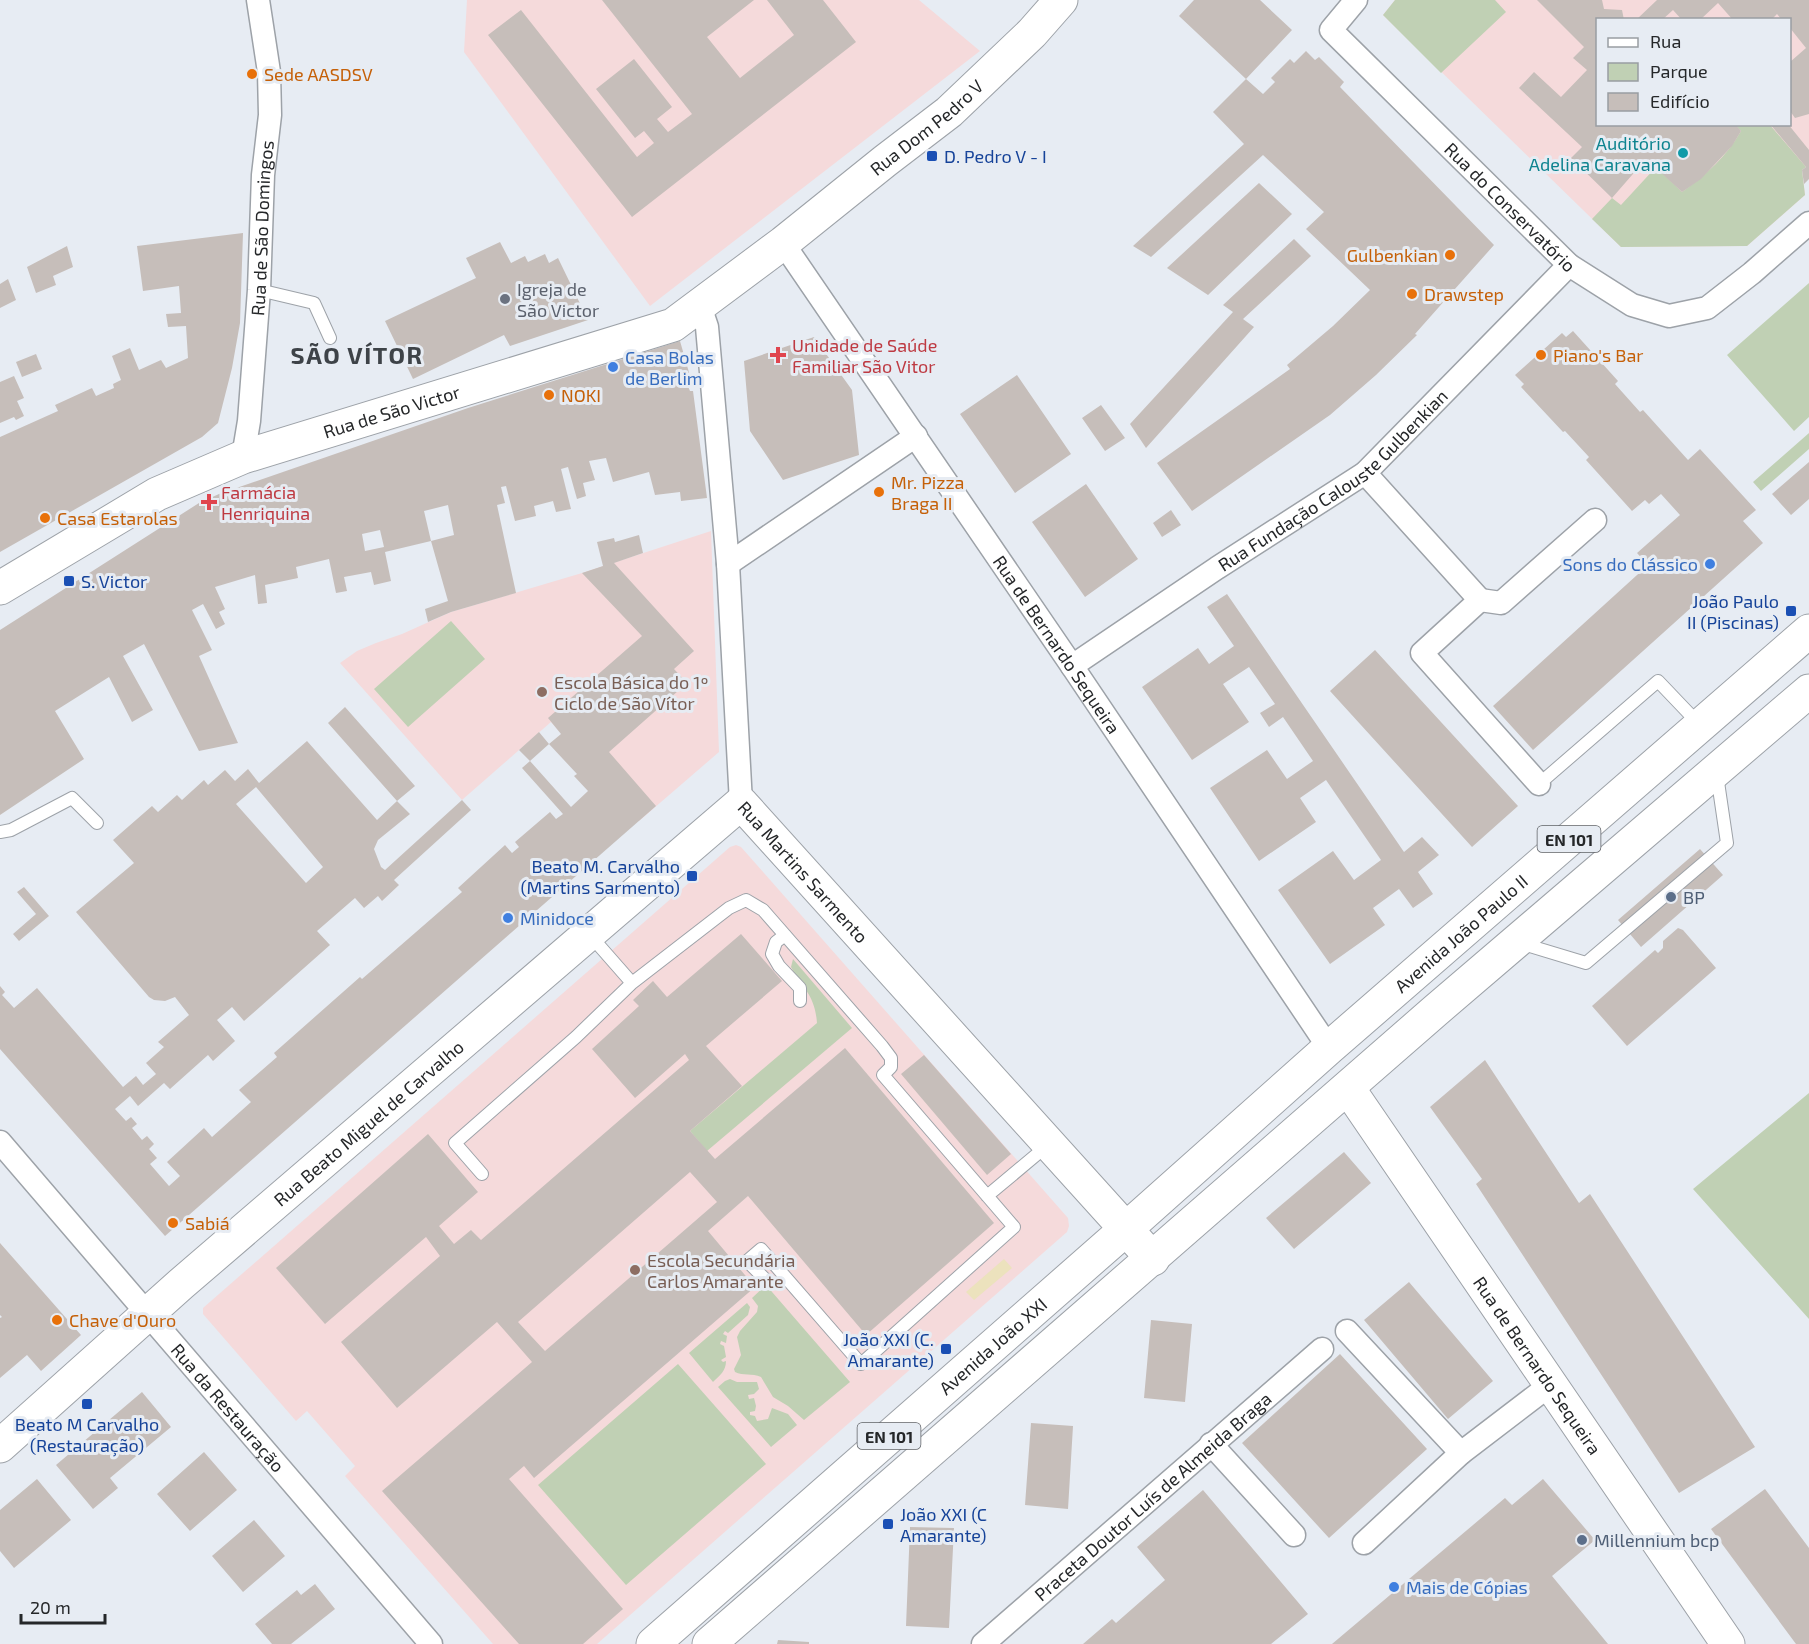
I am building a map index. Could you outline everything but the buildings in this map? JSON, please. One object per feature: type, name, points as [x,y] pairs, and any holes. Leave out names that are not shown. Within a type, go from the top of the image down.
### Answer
[{"type":"main road","name":"Rua Dom Pedro V","points":[[783,243],[949,112],[1032,33],[1061,0]]},
{"type":"main road","name":"Rua de São Victor","points":[[0,588],[157,494],[243,457],[673,325],[783,243]]},
{"type":"main road","name":"Avenida João Paulo II","points":[[1329,1048],[1809,631]]},
{"type":"main road","name":"EN 101","points":[[709,1644],[1516,942],[1809,691]]},
{"type":"main road","name":"Rua Beato Miguel de Carvalho","points":[[0,1446],[147,1315],[741,803]]},
{"type":"main road","name":"Rua Martins Sarmento","points":[[741,803],[1153,1258]]},
{"type":"main road","name":"Avenida João XXI","points":[[653,1644],[1329,1048]]},
{"type":"main road","name":"Rua de Bernardo Sequeira","points":[[1348,1088],[1728,1644]]},
{"type":"street","name":"Rua de São Domingos","points":[[243,457],[249,421],[259,290],[263,176],[270,115],[269,72],[258,0]]},
{"type":"street","name":"Rua do Conservatório","points":[[1356,0],[1331,30],[1569,265],[1632,306],[1669,316],[1707,308],[1752,273],[1809,223]]},
{"type":"street","name":"Rua de Bernardo Sequeira","points":[[783,243],[1329,1048]]},
{"type":"street","name":"Rua Fundação Calouste Gulbenkian","points":[[1072,666],[1365,473],[1569,265]]},
{"type":"street","name":"Rua Martins Sarmento","points":[[700,306],[707,327],[728,564],[741,803]]},
{"type":"street","points":[[728,564],[916,436]]},
{"type":"street","points":[[1365,473],[1480,600],[1501,603],[1595,520]]},
{"type":"street","points":[[1480,600],[1422,653],[1539,784]]},
{"type":"street","name":"Rua da Restauração","points":[[0,1142],[431,1644]]},
{"type":"street","points":[[1347,1331],[1461,1454]]},
{"type":"street","name":"Praceta Doutor Luís de Almeida Braga","points":[[983,1644],[1322,1349]]},
{"type":"street","points":[[1364,1543],[1461,1454],[1550,1385]]},
{"type":"street","points":[[1211,1444],[1294,1535]]},
{"type":"lane","points":[[259,290],[314,303],[330,338]]},
{"type":"lane","points":[[1539,784],[1658,681],[1700,724]]},
{"type":"lane","points":[[1516,942],[1586,963],[1727,843],[1717,769]]},
{"type":"lane","points":[[0,832],[11,830],[72,798],[97,823]]},
{"type":"lane","points":[[482,1174],[455,1143],[576,1037],[632,982],[729,908],[746,900],[763,910],[887,1052],[891,1058],[891,1067],[883,1075],[1014,1227],[861,1364],[761,1249],[747,1261],[766,1280]]},
{"type":"lane","points":[[588,933],[632,982]]},
{"type":"lane","points":[[785,935],[776,942],[772,954],[779,966],[800,988],[800,1001]]},
{"type":"lane","points":[[987,1196],[1049,1144]]},
{"type":"shaded area","points":[[467,0],[919,0],[980,51],[650,306],[464,52]]},
{"type":"shaded area","points":[[1395,0],[1809,0],[1809,164],[1802,170],[1805,195],[1747,246],[1621,247],[1383,15]]},
{"type":"shaded area","name":"Escola Básica do 1º Ciclo de São Vítor","points":[[711,531],[719,752],[639,821],[551,722],[462,800],[340,663],[357,651],[451,612]]},
{"type":"shaded area","name":"Escola Secundária Carlos Amarante","points":[[736,845],[741,847],[1068,1218],[1069,1226],[1067,1232],[597,1644],[493,1644],[345,1476],[355,1466],[307,1411],[296,1421],[203,1314],[203,1308],[730,847]]},
{"type":"green space","points":[[1395,0],[1495,0],[1506,12],[1441,73],[1383,15]]},
{"type":"green space","points":[[1736,126],[1771,126],[1806,167],[1802,170],[1805,195],[1747,246],[1621,247],[1592,219],[1612,198],[1621,205],[1656,167],[1682,192],[1723,157],[1741,131]]},
{"type":"green space","points":[[1809,283],[1809,417],[1794,431],[1727,355]]},
{"type":"green space","points":[[1809,433],[1809,449],[1761,491],[1753,482]]},
{"type":"green space","points":[[451,621],[485,659],[408,727],[374,689]]},
{"type":"green space","points":[[793,959],[852,1028],[707,1151],[690,1131],[817,1023],[811,999],[791,967]]},
{"type":"green space","points":[[1809,1093],[1809,1319],[1693,1189]]},
{"type":"green space","points":[[766,1285],[850,1382],[804,1420],[773,1397],[761,1377],[738,1373],[734,1369],[741,1355],[737,1337],[757,1312],[758,1306],[752,1298]]},
{"type":"green space","points":[[747,1303],[750,1307],[748,1315],[728,1333],[725,1331],[723,1334],[727,1336],[726,1343],[721,1341],[720,1344],[724,1346],[726,1357],[721,1360],[726,1361],[726,1364],[722,1373],[713,1382],[689,1353]]},
{"type":"green space","points":[[678,1364],[766,1464],[626,1585],[538,1485]]},
{"type":"green space","points":[[730,1379],[737,1382],[757,1382],[759,1389],[754,1394],[748,1395],[749,1399],[754,1398],[755,1411],[750,1412],[750,1415],[755,1416],[757,1421],[768,1419],[772,1408],[788,1414],[797,1425],[771,1447],[718,1387]]},
{"type":"sand","points":[[1004,1259],[1012,1268],[974,1300],[966,1292]]},
{"type":"place","name":"Sede AASDSV","points":[[252,74]]},
{"type":"place","name":"Auditório Adelina Caravana","points":[[1683,153]]},
{"type":"place","name":"D. Pedro V - I","points":[[932,156]]},
{"type":"place","name":"Gulbenkian","points":[[1450,255]]},
{"type":"place","name":"Drawstep","points":[[1412,294]]},
{"type":"place","name":"Igreja de São Victor","points":[[505,299]]},
{"type":"place","name":"Unidade de Saúde Familiar São Vitor","points":[[778,355]]},
{"type":"place","name":"Piano's Bar","points":[[1541,355]]},
{"type":"place","name":"Casa Bolas de Berlim","points":[[613,367]]},
{"type":"place","name":"NOKI","points":[[549,395]]},
{"type":"place","name":"Mr. Pizza Braga II","points":[[879,492]]},
{"type":"place","name":"Farmácia Henriquina","points":[[209,502]]},
{"type":"place","name":"Casa Estarolas","points":[[45,518]]},
{"type":"place","name":"Sons do Clássico","points":[[1710,564]]},
{"type":"place","name":"S. Victor","points":[[69,581]]},
{"type":"place","name":"João Paulo II (Piscinas)","points":[[1791,611]]},
{"type":"place","name":"Escola Básica do 1º Ciclo de São Vítor","points":[[542,692]]},
{"type":"place","name":"Beato M. Carvalho (Martins Sarmento)","points":[[692,876]]},
{"type":"place","name":"BP","points":[[1671,897]]},
{"type":"place","name":"Minidoce","points":[[508,918]]},
{"type":"place","name":"Sabiá","points":[[173,1223]]},
{"type":"place","name":"Escola Secundária Carlos Amarante","points":[[635,1270]]},
{"type":"place","name":"Chave d'Ouro","points":[[57,1320]]},
{"type":"place","name":"João XXI (C. Amarante)","points":[[946,1349]]},
{"type":"place","name":"Beato M Carvalho (Restauração)","points":[[87,1404]]},
{"type":"place","name":"João XXI (C Amarante)","points":[[888,1524]]},
{"type":"place","name":"Millennium bcp","points":[[1582,1540]]},
{"type":"place","name":"Mais de Cópias","points":[[1394,1587]]},
{"type":"district","name":"SÃO VÍTOR","points":[[357,354]]}]
